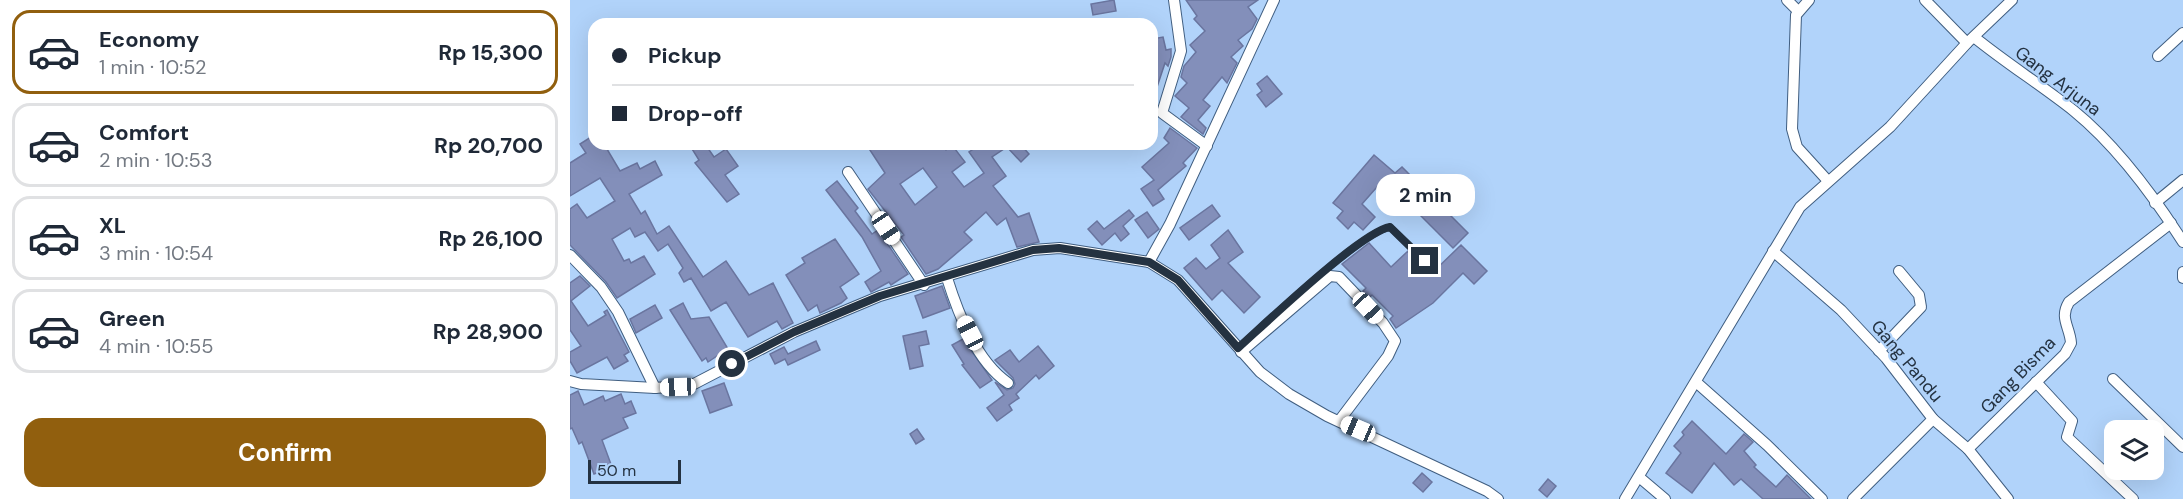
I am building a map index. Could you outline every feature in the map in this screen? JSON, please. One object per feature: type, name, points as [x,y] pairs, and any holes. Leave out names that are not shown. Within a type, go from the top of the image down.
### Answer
[{"type":"street","points":[[1174,0],[1181,51],[1162,113],[1207,146]]},
{"type":"street","points":[[1149,262],[1207,146],[1274,0]]},
{"type":"street","points":[[1787,0],[1798,11]]},
{"type":"street","points":[[1809,0],[1798,11],[1792,88],[1794,140],[1803,155],[1828,181]]},
{"type":"street","name":"Gang Arjuna","points":[[1926,0],[1970,40],[2074,111],[2118,154],[2183,242]]},
{"type":"street","points":[[1625,499],[1800,207],[1890,127],[1970,40],[2012,0]]},
{"type":"street","points":[[2158,56],[2183,33]]},
{"type":"street","points":[[848,172],[924,285]]},
{"type":"street","points":[[2155,203],[2183,180]]},
{"type":"street","name":"Gang Bisma","points":[[1968,450],[2069,348],[2071,338],[2064,314],[2069,302],[2171,223]]},
{"type":"street","points":[[570,381],[581,384],[655,388],[692,385],[794,332],[880,296],[924,285],[1033,250],[1059,248],[1149,262],[1178,280],[1260,372],[1288,394],[1339,421],[1487,490],[1498,499]]},
{"type":"street","name":"Gang Pandu","points":[[1773,251],[1840,310],[1879,351],[1933,419],[1968,450],[2008,499]]},
{"type":"street","points":[[570,255],[601,286],[618,312],[655,388]]},
{"type":"street","points":[[1879,351],[1921,307],[1919,295],[1899,271]]},
{"type":"street","points":[[2183,272],[2183,278]]},
{"type":"street","points":[[1240,350],[1330,276],[1339,277],[1383,323],[1395,341],[1388,356],[1339,421]]},
{"type":"street","points":[[947,278],[957,308],[975,343],[996,373],[1008,383]]},
{"type":"street","points":[[2113,379],[2183,447]]},
{"type":"street","points":[[1696,382],[1767,445],[1822,499]]},
{"type":"street","points":[[2036,382],[2072,421],[2067,437],[2133,499]]},
{"type":"street","points":[[1853,499],[1933,419]]},
{"type":"street","points":[[1639,477],[1665,499]]},
{"type":"lane","points":[[1240,350],[1355,247],[1382,228],[1390,227],[1425,261]]},
{"type":"building","points":[[1114,0],[1116,11],[1093,15],[1091,4]]},
{"type":"building","points":[[1186,0],[1258,0],[1248,7],[1257,19],[1252,29],[1238,40],[1243,46],[1231,57],[1237,63],[1227,83],[1222,77],[1203,100],[1210,106],[1198,120],[1206,128],[1203,134],[1181,117],[1189,108],[1175,96],[1187,83],[1181,77],[1184,66],[1196,52],[1190,45],[1205,31],[1194,19],[1197,16]]},
{"type":"building","points":[[1163,37],[1166,50],[1171,49],[1171,57],[1168,66],[1165,63],[1158,84],[1158,38]]},
{"type":"building","points":[[1267,76],[1282,94],[1266,107],[1257,95],[1262,91],[1257,84]]},
{"type":"building","points":[[1170,128],[1197,148],[1183,163],[1186,166],[1158,190],[1164,199],[1153,206],[1141,189],[1154,180],[1142,167],[1169,143],[1164,138]]},
{"type":"building","points":[[588,139],[588,150],[608,150],[620,171],[637,163],[640,169],[655,161],[662,175],[629,194],[641,214],[645,211],[657,234],[669,226],[703,277],[726,261],[749,295],[773,283],[793,323],[782,329],[777,321],[748,337],[726,302],[711,311],[691,278],[684,282],[679,273],[683,268],[668,244],[658,251],[645,232],[635,237],[630,228],[612,239],[624,261],[629,259],[631,263],[644,256],[655,274],[617,298],[606,282],[570,245],[570,209],[577,204],[587,218],[615,201],[600,178],[570,196],[570,163],[586,153],[580,144]]},
{"type":"building","points":[[693,150],[709,150],[714,157],[727,150],[738,166],[725,175],[739,194],[727,202],[695,163],[699,160]]},
{"type":"building","points":[[870,150],[956,150],[965,162],[952,172],[964,187],[984,173],[969,152],[972,150],[1002,150],[992,157],[1006,176],[993,186],[1018,217],[1029,213],[1039,242],[1017,247],[1006,218],[997,225],[986,212],[964,232],[972,240],[938,269],[926,274],[901,237],[904,235],[868,189],[885,173]],"holes":[[[923,168],[937,187],[915,205],[900,184]]]},
{"type":"building","points":[[1010,150],[1025,150],[1029,154],[1021,162]]},
{"type":"building","points":[[1374,155],[1395,173],[1402,167],[1468,233],[1453,248],[1384,179],[1362,204],[1375,217],[1363,230],[1354,222],[1348,229],[1337,218],[1343,211],[1333,203]]},
{"type":"building","points":[[837,181],[858,208],[855,211],[872,234],[878,230],[908,274],[891,285],[889,282],[871,292],[865,282],[881,271],[862,237],[826,190]]},
{"type":"building","points":[[1212,205],[1220,216],[1189,240],[1180,228]]},
{"type":"building","points":[[1129,210],[1134,216],[1123,226],[1129,234],[1121,241],[1115,233],[1102,245],[1088,229],[1097,221],[1104,229]]},
{"type":"building","points":[[1147,212],[1159,229],[1148,238],[1135,220]]},
{"type":"building","points":[[1228,230],[1243,252],[1228,263],[1260,297],[1244,313],[1222,290],[1212,300],[1184,268],[1196,258],[1206,269],[1220,258],[1211,245]]},
{"type":"building","points":[[835,239],[859,274],[840,287],[847,298],[841,303],[820,313],[817,305],[808,311],[786,275],[805,263],[802,258]]},
{"type":"building","points":[[1369,243],[1391,267],[1408,251],[1430,275],[1461,245],[1487,271],[1474,284],[1463,273],[1433,303],[1396,328],[1390,319],[1393,316],[1372,295],[1369,298],[1363,291],[1366,288],[1342,264]]},
{"type":"building","points":[[580,276],[590,286],[571,301],[588,326],[606,315],[604,312],[607,310],[629,352],[624,355],[628,361],[614,369],[607,357],[577,373],[570,361],[570,352],[581,346],[570,330],[570,283]]},
{"type":"building","points":[[942,286],[950,308],[923,318],[915,296]]},
{"type":"building","points":[[683,303],[691,319],[709,317],[731,354],[723,359],[720,354],[708,362],[706,358],[702,361],[670,310]]},
{"type":"building","points":[[655,305],[662,318],[636,333],[630,319]]},
{"type":"building","points":[[926,331],[929,344],[919,346],[923,366],[910,369],[903,336]]},
{"type":"building","points":[[963,339],[992,380],[980,388],[962,365],[964,364],[952,345]]},
{"type":"building","points":[[816,341],[820,350],[788,365],[785,359],[775,364],[770,354],[784,347],[788,354]]},
{"type":"building","points":[[1038,346],[1054,366],[1039,379],[1036,375],[1016,394],[1019,398],[1009,405],[1012,410],[997,421],[987,408],[1004,395],[995,382],[1007,390],[1013,388],[1015,384],[1013,378],[995,360],[1010,350],[1019,362]]},
{"type":"building","points":[[724,383],[732,405],[710,413],[702,391]]},
{"type":"building","points":[[578,391],[584,405],[603,396],[605,401],[621,394],[625,404],[631,401],[636,413],[623,418],[628,428],[602,440],[612,467],[594,474],[582,442],[579,444],[572,428],[570,429],[570,395]]},
{"type":"building","points":[[1692,421],[1726,454],[1744,434],[1753,442],[1744,451],[1756,465],[1754,467],[1776,487],[1787,475],[1811,499],[1763,499],[1741,479],[1734,485],[1714,463],[1692,493],[1666,473],[1681,453],[1674,446]]},
{"type":"building","points":[[917,429],[924,439],[916,444],[910,434]]},
{"type":"building","points":[[1422,473],[1432,482],[1423,492],[1413,483]]},
{"type":"building","points":[[1548,479],[1556,486],[1547,497],[1539,490]]},
{"type":"route","points":[[732,364],[794,332],[880,296],[924,285],[1033,250],[1059,248],[1149,262],[1178,280],[1238,348],[1355,247],[1382,228],[1390,227],[1404,238],[1425,261]]}]
